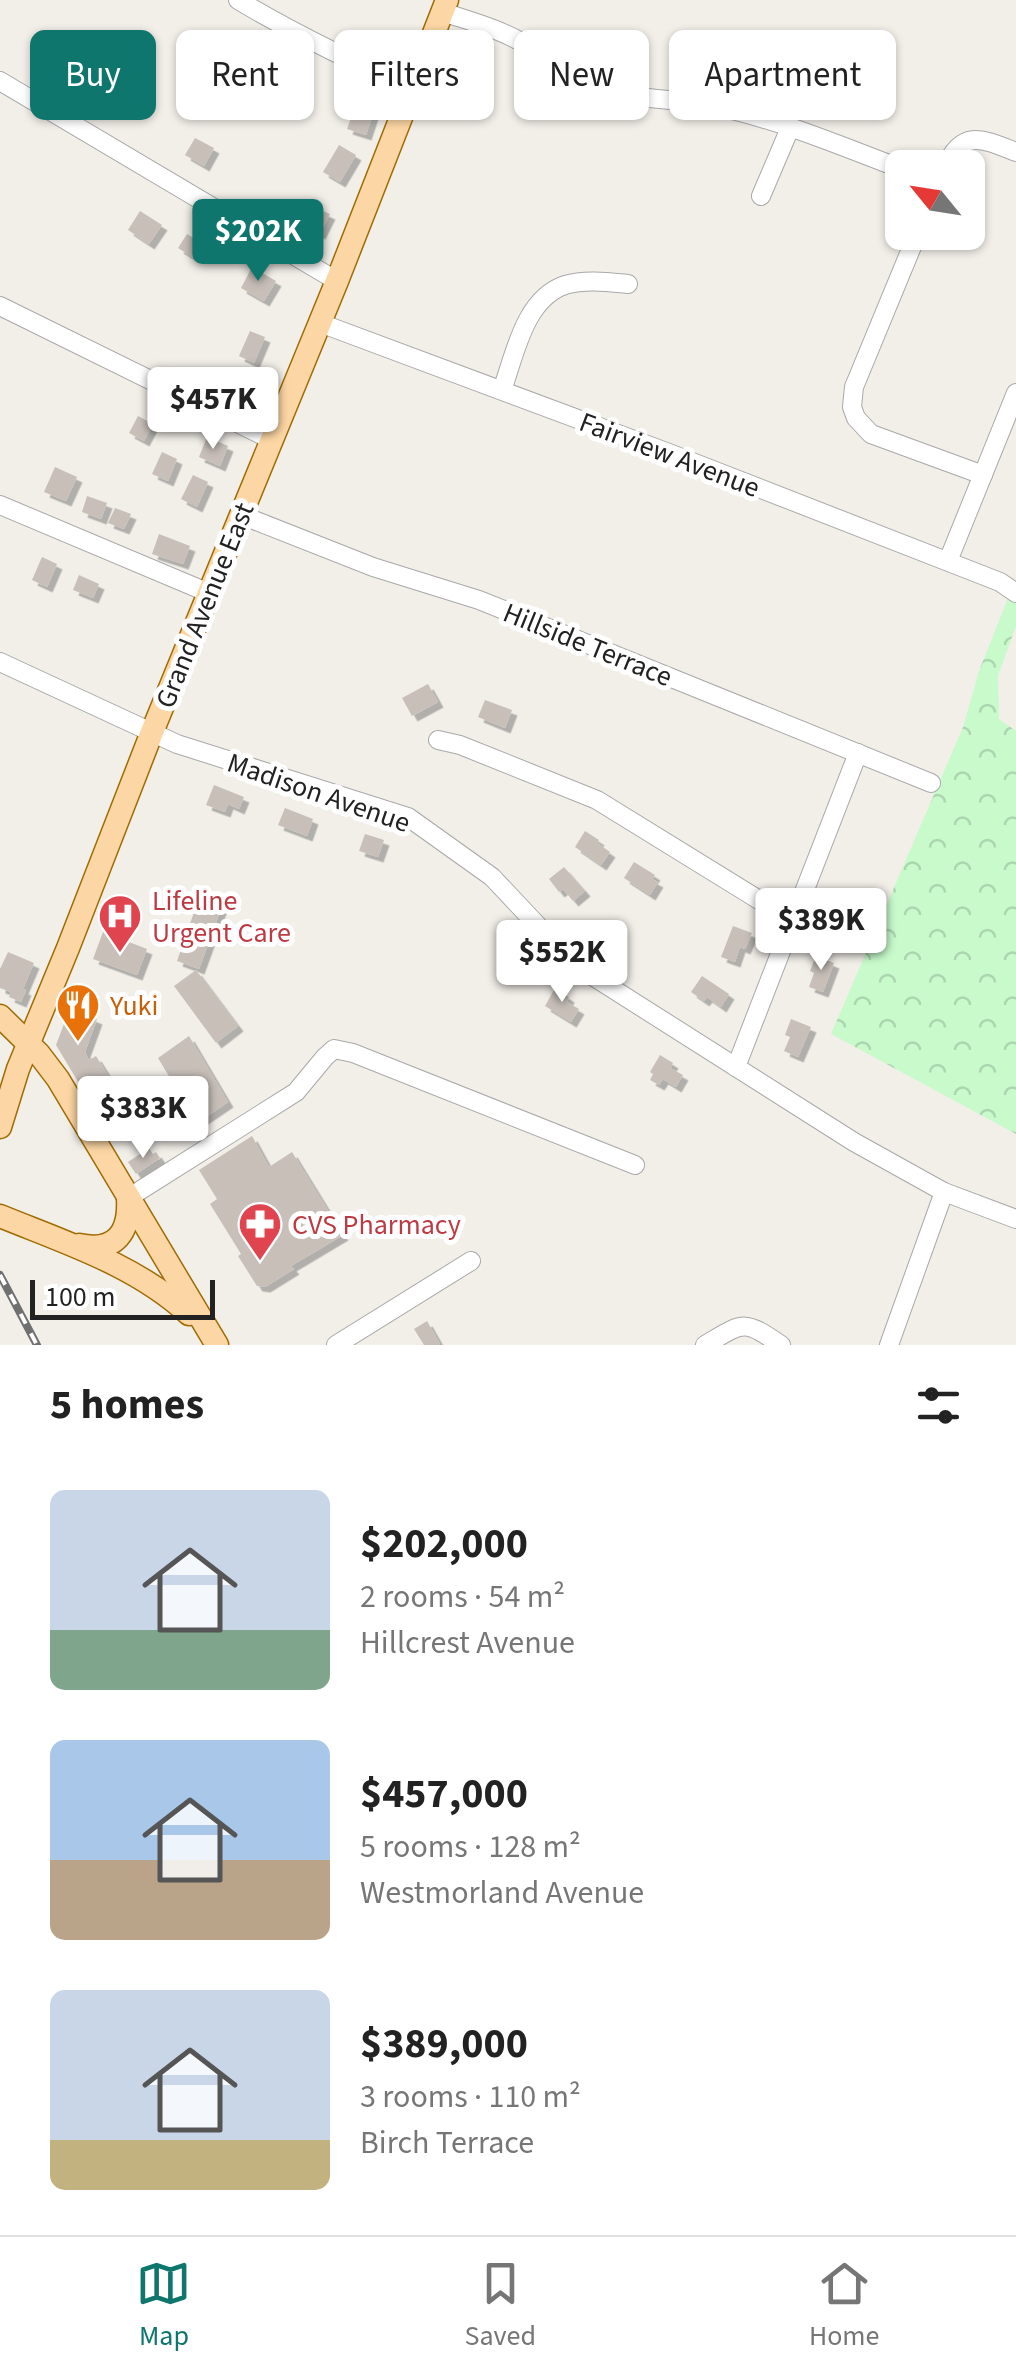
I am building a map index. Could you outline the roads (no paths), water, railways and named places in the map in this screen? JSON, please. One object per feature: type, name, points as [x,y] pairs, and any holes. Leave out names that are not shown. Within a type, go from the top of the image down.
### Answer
[{"type":"main road","name":"Grand Avenue East","points":[[436,30],[445,6]]},
{"type":"main road","name":"Grand Avenue East","points":[[0,1127],[18,1069],[400,120]]},
{"type":"main road","points":[[0,1016],[58,1079],[216,1344]]},
{"type":"main road","points":[[61,1241],[90,1247],[108,1245],[122,1235],[129,1219],[128,1198]]},
{"type":"main road","points":[[0,1216],[132,1271],[193,1318],[216,1344]]},
{"type":"street","points":[[238,0],[334,53]]},
{"type":"street","points":[[445,6],[521,42],[560,69],[605,90],[749,114],[885,163]]},
{"type":"street","points":[[0,81],[337,281]]},
{"type":"street","points":[[761,196],[790,128]]},
{"type":"street","points":[[955,150],[966,141],[986,140],[1016,152]]},
{"type":"street","points":[[911,250],[854,386],[852,407],[871,434],[983,475]]},
{"type":"street","points":[[502,390],[526,323],[541,300],[564,286],[594,282],[628,284]]},
{"type":"street","points":[[0,306],[272,440]]},
{"type":"street","name":"Fairview Avenue","points":[[320,323],[1000,582],[1016,593]]},
{"type":"street","points":[[948,562],[1016,393]]},
{"type":"street","points":[[0,505],[209,593]]},
{"type":"street","name":"Hillside Terrace","points":[[241,515],[373,566],[479,600],[930,784]]},
{"type":"street","name":"Madison Avenue","points":[[0,662],[193,750],[408,817],[492,877],[559,954],[854,1142],[944,1192],[1016,1219]]},
{"type":"street","points":[[438,740],[460,745],[598,800],[772,908],[794,916]]},
{"type":"street","points":[[736,1067],[858,754]]},
{"type":"street","points":[[128,1198],[296,1092],[334,1050],[353,1054],[635,1165]]},
{"type":"street","points":[[889,1345],[944,1192]]},
{"type":"street","points":[[336,1345],[471,1261]]},
{"type":"street","points":[[705,1345],[741,1326],[756,1328],[774,1340]]},
{"type":"railway","points":[[0,1275],[37,1345]]},
{"type":"place","name":"Lifeline Urgent Care","points":[[120,954]]},
{"type":"place","name":"Yuki","points":[[78,1043]]},
{"type":"place","name":"CVS Pharmacy","points":[[260,1262]]}]
